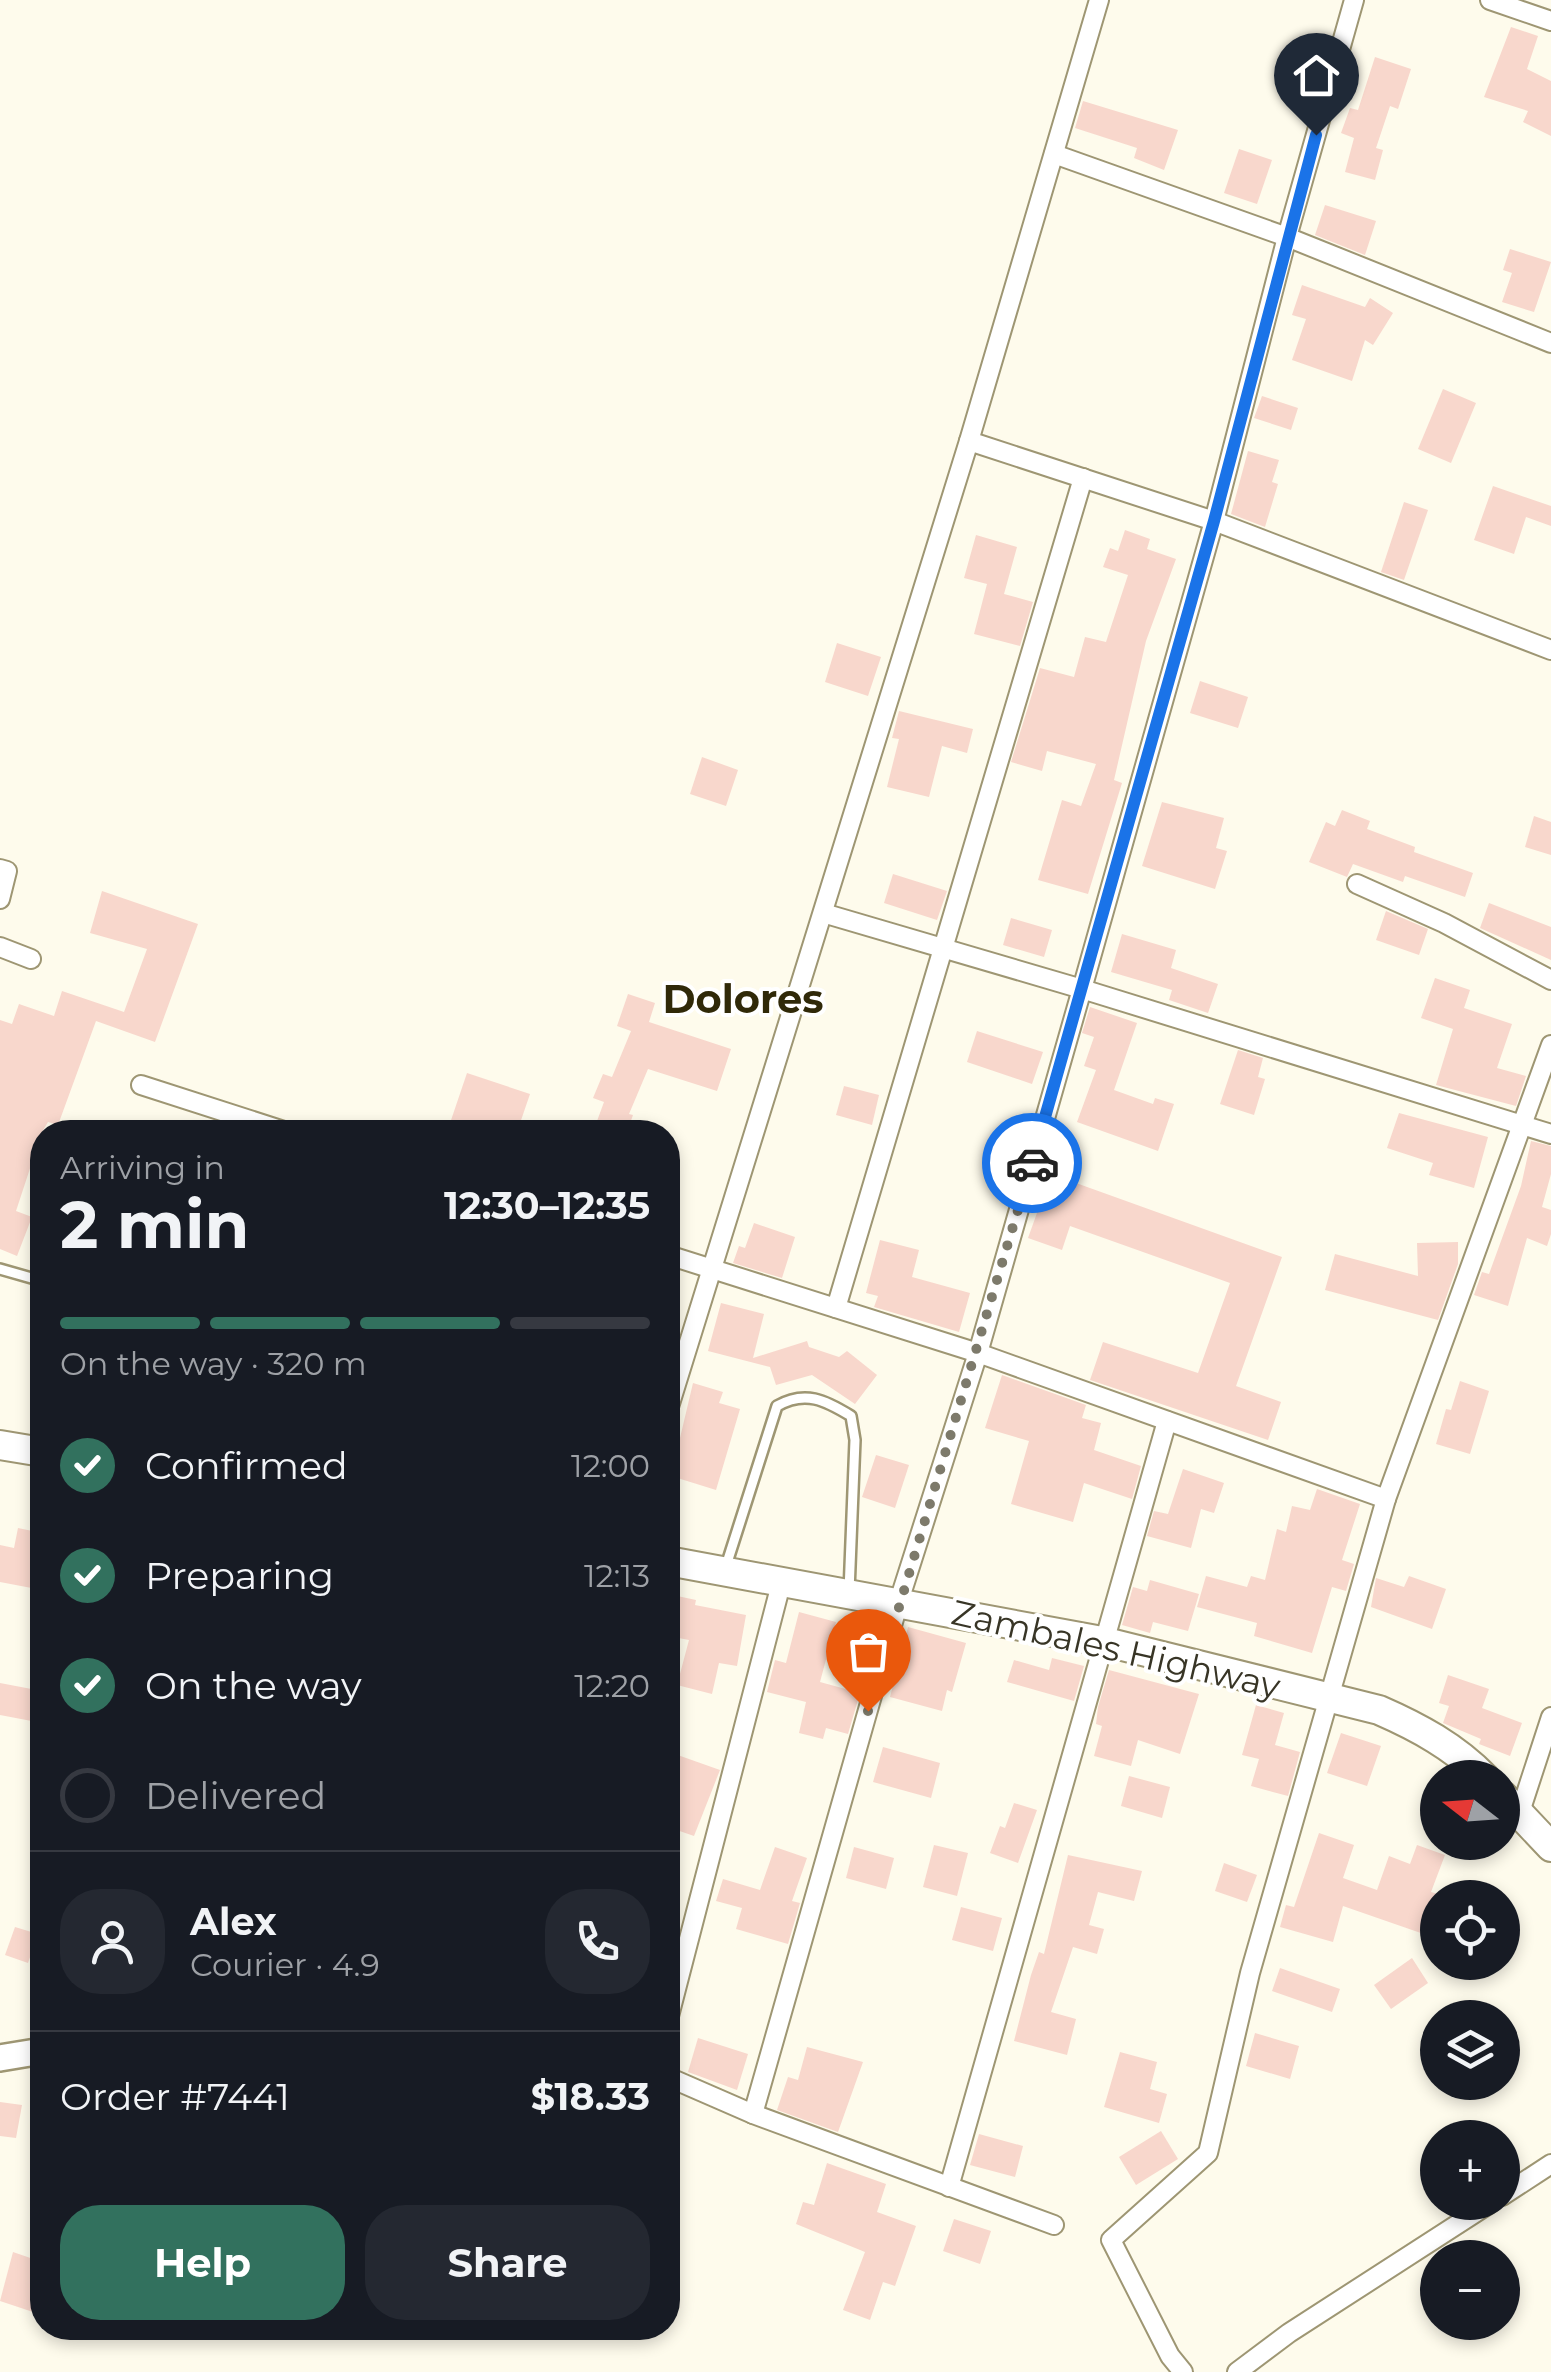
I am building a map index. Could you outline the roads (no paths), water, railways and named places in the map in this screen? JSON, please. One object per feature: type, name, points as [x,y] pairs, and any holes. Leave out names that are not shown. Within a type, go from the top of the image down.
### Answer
[{"type":"main road","points":[[0,1445],[30,1450]]},
{"type":"main road","name":"Zambales Highway","points":[[680,1563],[1102,1641],[1378,1710],[1420,1728],[1467,1760]]},
{"type":"main road","points":[[1520,1814],[1551,1847]]},
{"type":"street","points":[[680,1370],[969,441],[1099,0]]},
{"type":"street","points":[[753,2114],[899,1601],[978,1353],[1082,989],[1214,521],[1287,237],[1354,0]]},
{"type":"street","points":[[1490,0],[1551,21]]},
{"type":"street","points":[[1054,154],[1287,237],[1551,343]]},
{"type":"street","points":[[969,441],[1214,521],[1551,650]]},
{"type":"street","points":[[836,1308],[1083,478]]},
{"type":"street","points":[[0,869],[6,871],[0,898]]},
{"type":"street","points":[[1356,884],[1444,923],[1551,980]]},
{"type":"street","points":[[823,913],[1551,1134]]},
{"type":"street","points":[[0,947],[31,960]]},
{"type":"street","points":[[1183,2372],[1170,2356],[1110,2240],[1208,2152],[1250,1973],[1386,1499],[1551,1045]]},
{"type":"street","points":[[140,1085],[249,1120]]},
{"type":"street","points":[[680,1260],[978,1353],[1386,1499]]},
{"type":"street","points":[[949,2187],[1166,1421]]},
{"type":"street","points":[[680,1974],[782,1580]]},
{"type":"street","points":[[1520,1784],[1551,1717]]},
{"type":"street","points":[[0,2058],[30,2054]]},
{"type":"street","points":[[680,2082],[753,2114],[1054,2225]]},
{"type":"street","points":[[1520,2184],[1551,2164]]},
{"type":"street","points":[[1237,2372],[1289,2333],[1464,2220]]},
{"type":"lane","points":[[0,1268],[30,1277]]},
{"type":"lane","points":[[724,1571],[777,1406],[792,1397],[809,1396],[852,1416],[856,1440],[849,1592]]},
{"type":"district","name":"Dolores","points":[[743,998]]}]
